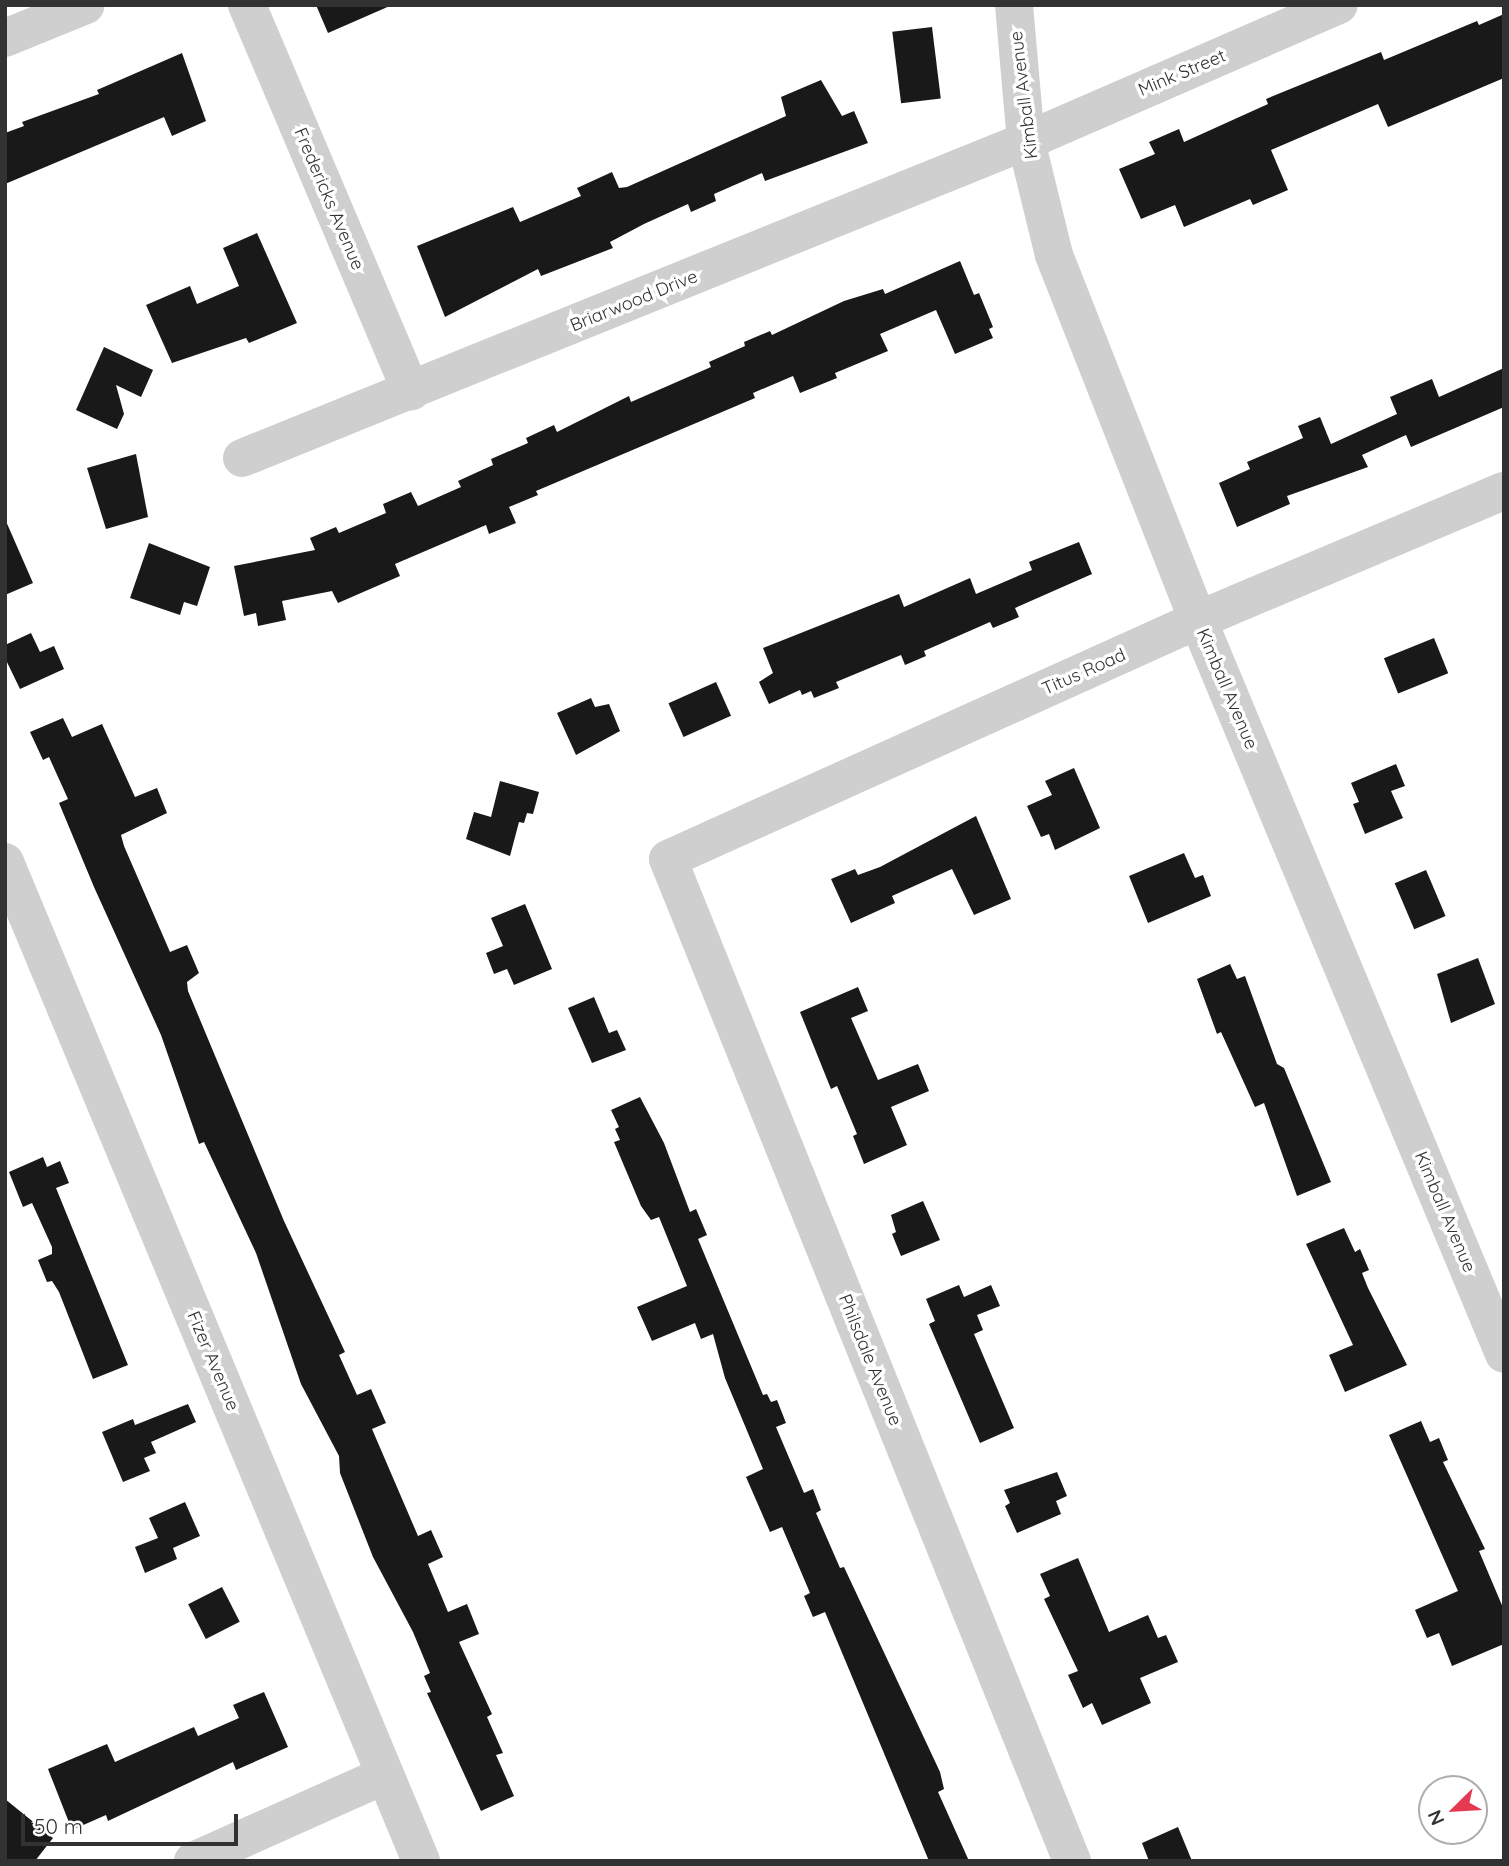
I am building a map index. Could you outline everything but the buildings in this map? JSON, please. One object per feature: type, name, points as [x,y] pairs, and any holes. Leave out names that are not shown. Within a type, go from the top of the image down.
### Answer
[{"type":"street","points":[[5,38],[86,5]]},
{"type":"street","name":"Fredericks Avenue","points":[[247,5],[411,392]]},
{"type":"street","name":"Kimball Avenue","points":[[1014,5],[1026,141],[1054,255],[1198,621],[1504,1354]]},
{"type":"street","name":"Mink Street","points":[[1026,141],[1339,5]]},
{"type":"street","name":"Briarwood Drive","points":[[242,458],[411,392],[1026,141]]},
{"type":"street","name":"Titus Road","points":[[668,859],[1198,621],[1504,491]]},
{"type":"street","name":"Philsdale Avenue","points":[[668,859],[1072,1861]]},
{"type":"street","name":"Fizer Avenue","points":[[5,862],[421,1861]]},
{"type":"street","points":[[193,1861],[385,1775]]}]
